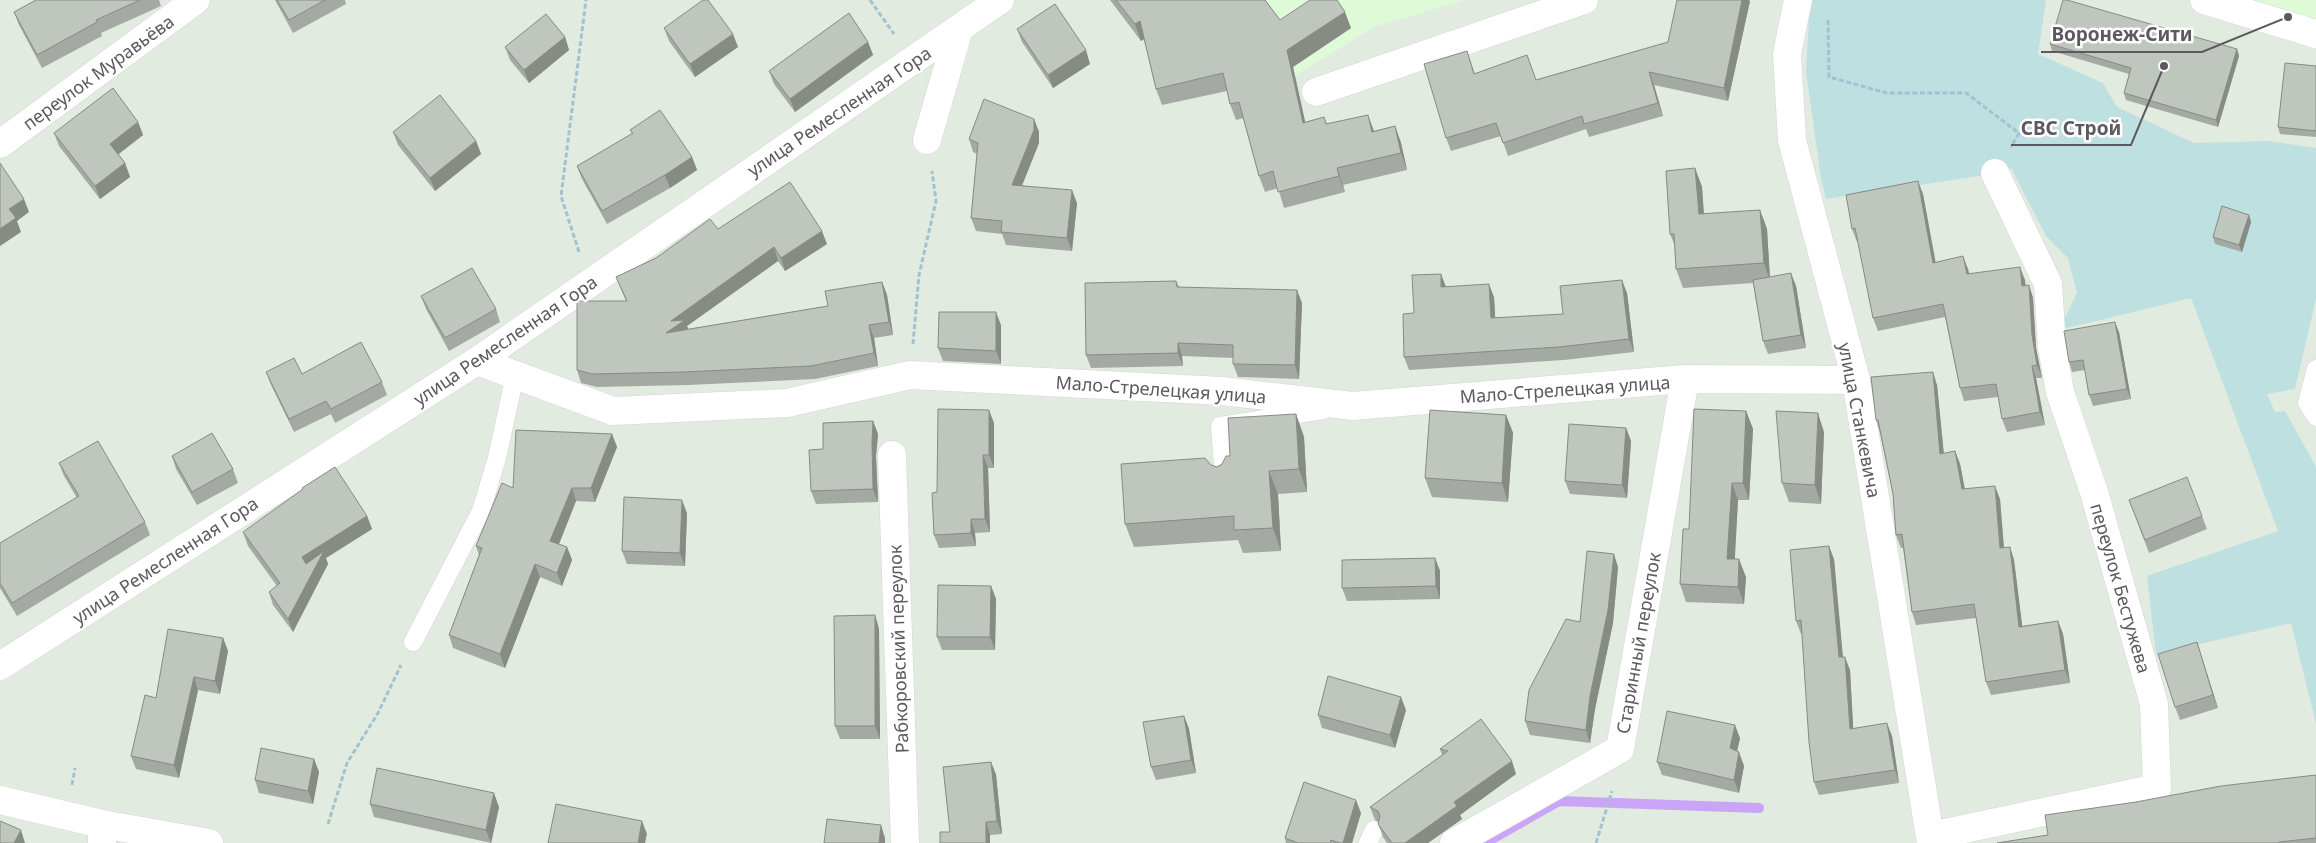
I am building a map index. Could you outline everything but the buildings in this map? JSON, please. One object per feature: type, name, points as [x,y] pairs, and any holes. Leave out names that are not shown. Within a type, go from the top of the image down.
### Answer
[{"type":"street","name":"переулок Муравьёва","points":[[0,144],[196,0]]},
{"type":"street","name":"улица Ремесленная Гора","points":[[0,666],[477,361],[1000,0]]},
{"type":"street","points":[[1316,92],[1584,0]]},
{"type":"street","name":"улица Станкевича","points":[[1798,0],[1787,54],[1792,140],[1856,380],[1931,840]]},
{"type":"street","points":[[2204,0],[2316,34]]},
{"type":"street","points":[[927,140],[960,29]]},
{"type":"street","name":"переулок Бестужева","points":[[1931,840],[2157,788],[2154,704],[2094,492],[2060,392],[2052,347],[2048,284],[1995,173]]},
{"type":"street","name":"Мало-Стрелецкая улица","points":[[477,361],[613,411],[788,403],[910,375],[1222,390],[1353,406],[1685,379],[1856,380]]},
{"type":"street","name":"Старинный переулок","points":[[1454,843],[1620,749],[1685,379]]},
{"type":"street","name":"Рабкоровский переулок","points":[[892,455],[905,843]]},
{"type":"street","points":[[0,800],[102,834],[209,843]]},
{"type":"lane","points":[[2316,369],[2307,403],[2316,417]]},
{"type":"lane","points":[[413,642],[482,512],[497,458],[515,375]]},
{"type":"lane","points":[[1224,479],[1220,426],[1353,406]]},
{"type":"path","points":[[586,0],[561,196],[589,283]]},
{"type":"path","points":[[870,0],[914,61]]},
{"type":"path","points":[[1828,19],[1829,77],[1887,93],[1966,93],[2019,133],[1995,173]]},
{"type":"path","points":[[910,375],[919,275],[936,202],[927,140]]},
{"type":"path","points":[[328,824],[347,764],[378,713],[413,642]]},
{"type":"path","points":[[1596,843],[1612,788]]},
{"type":"shaded area","points":[[1259,0],[1465,0],[1374,27],[1295,76],[1288,44]]},
{"type":"shaded area","points":[[1810,0],[2046,0],[2038,54],[2103,83],[2117,107],[2194,143],[2270,141],[2316,148],[2316,299],[2295,389],[2267,394],[2275,412],[2285,411],[2316,467],[2316,724],[2291,623],[2156,654],[2147,576],[2278,531],[2191,298],[2059,330],[2077,293],[2068,258],[2046,236],[2011,168],[1986,175],[1826,199],[1821,179],[1806,71]]},
{"type":"shaded area","points":[[2204,0],[2316,0],[2316,34]]},
{"type":"waterway","points":[[1485,843],[1559,801],[1759,808]]},
{"type":"place","name":"Воронеж-Сити","points":[[2288,17]]},
{"type":"place","name":"СВС Строй","points":[[2164,66]]}]
